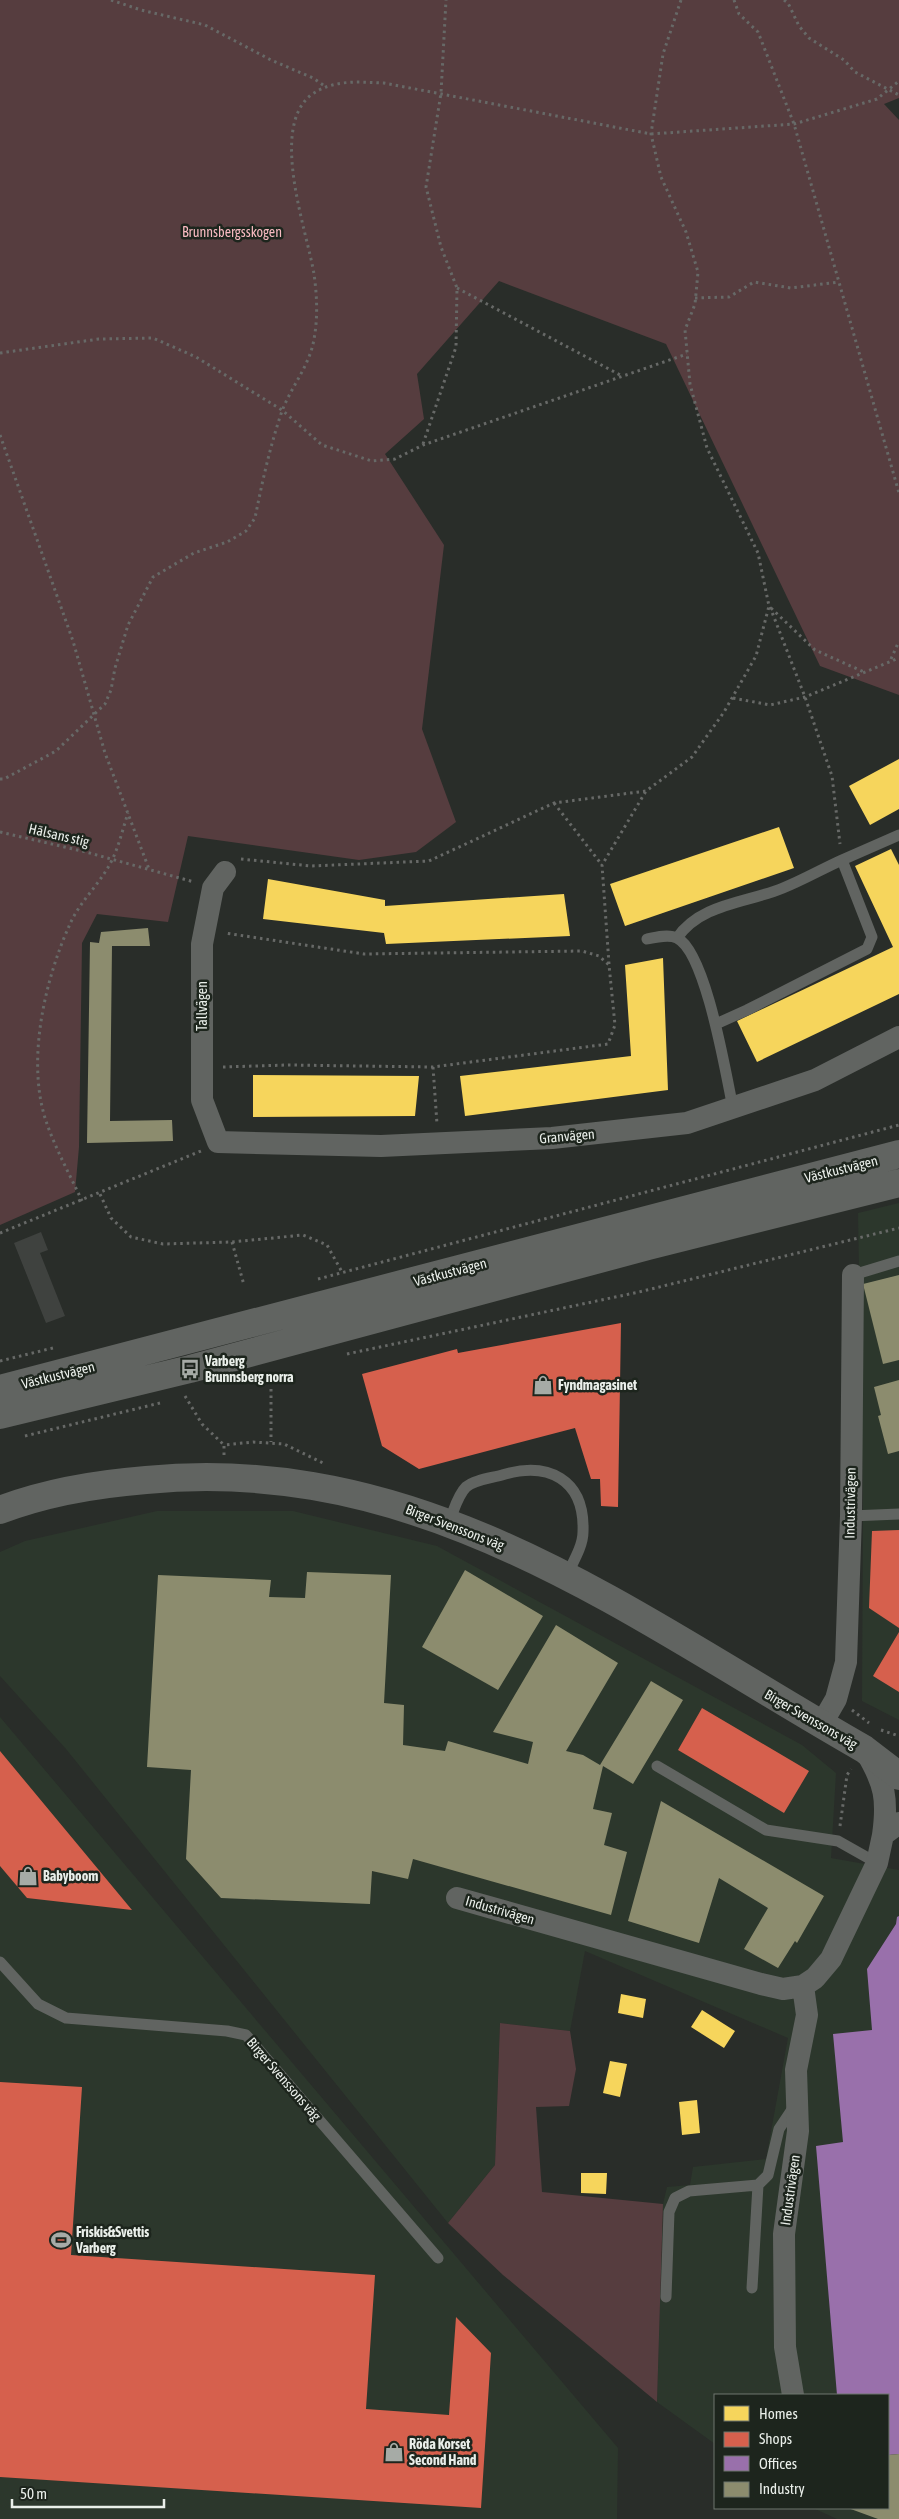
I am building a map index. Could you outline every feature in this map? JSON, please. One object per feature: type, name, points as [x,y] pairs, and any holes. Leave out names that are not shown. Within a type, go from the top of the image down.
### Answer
[{"type":"street","name":"Tallvägen","points":[[218,1142],[202,1100],[202,944],[219,880]]},
{"type":"street","name":"Granvägen","points":[[218,1142],[381,1146],[438,1144],[552,1138],[687,1123],[815,1080],[899,1037]]},
{"type":"street","name":"Västkustvägen","points":[[0,1389],[899,1154]]},
{"type":"street","name":"Västkustvägen","points":[[0,1416],[173,1373],[648,1246],[899,1183]]},
{"type":"street","name":"Industrivägen","points":[[821,1725],[836,1699],[846,1662],[851,1516],[852,1275]]},
{"type":"street","name":"Birger Svenssons väg","points":[[0,1510],[29,1499],[95,1485],[178,1476],[224,1476],[282,1480],[389,1502],[449,1522],[567,1574],[864,1750],[899,1776]]},
{"type":"street","name":"Birger Svenssons väg","points":[[864,1750],[899,1762]]},
{"type":"street","points":[[803,1986],[816,1978],[831,1959],[877,1863],[891,1829],[884,1790],[864,1750]]},
{"type":"street","points":[[877,1863],[899,1852]]},
{"type":"street","name":"Industrivägen","points":[[457,1898],[761,1984],[783,1989],[803,1986],[807,2015],[796,2070],[798,2131],[784,2234],[785,2347],[793,2394]]},
{"type":"lane","points":[[677,938],[690,922],[707,912],[782,889],[899,835]]},
{"type":"lane","points":[[716,1024],[868,948],[872,937],[871,932],[842,860]]},
{"type":"lane","points":[[647,939],[663,936],[677,938],[691,951],[716,1024],[733,1108]]},
{"type":"lane","points":[[852,1275],[899,1261]]},
{"type":"lane","points":[[449,1522],[466,1487],[474,1483],[517,1470],[537,1469],[552,1472],[564,1480],[576,1498],[581,1514],[583,1533],[567,1574]]},
{"type":"lane","points":[[851,1516],[899,1514]]},
{"type":"lane","points":[[657,1766],[766,1830],[838,1841],[877,1863]]},
{"type":"lane","name":"Birger Svenssons väg","points":[[0,1962],[38,2004],[66,2018],[227,2031],[246,2035],[438,2258]]},
{"type":"lane","points":[[666,2296],[669,2212],[675,2198],[689,2191],[758,2185],[768,2175],[779,2130],[797,2102]]},
{"type":"lane","points":[[752,2288],[758,2185]]},
{"type":"path","points":[[111,0],[141,10],[205,25],[272,60],[313,78],[326,88]]},
{"type":"path","points":[[423,445],[456,346],[457,288],[441,247],[426,187],[441,93],[446,0]]},
{"type":"path","points":[[681,0],[663,54],[651,134],[661,177],[686,232],[698,272],[695,298],[685,330],[690,384],[707,448],[758,553],[769,606],[805,697],[832,776],[842,860]]},
{"type":"path","points":[[734,0],[739,14],[758,32],[794,124],[899,493]]},
{"type":"path","points":[[784,0],[788,3],[799,26],[809,38],[844,60],[855,72],[899,95]]},
{"type":"path","points":[[0,779],[4,779],[56,750],[92,714],[105,704],[111,690],[114,668],[128,625],[153,577],[194,553],[234,538],[246,531],[255,518],[282,410],[307,362],[314,341],[317,319],[314,275],[292,172],[293,133],[300,108],[311,96],[346,81],[384,83],[651,134],[794,124],[877,99],[899,81]]},
{"type":"path","points":[[695,298],[729,297],[754,282],[791,288],[839,282]]},
{"type":"path","points":[[457,288],[622,376]]},
{"type":"path","points":[[0,353],[99,339],[153,338],[196,357],[282,410],[322,445],[372,461],[395,459],[423,445],[687,354]]},
{"type":"path","points":[[0,435],[73,641],[92,714],[149,869]]},
{"type":"path","points":[[769,606],[815,650],[864,672]]},
{"type":"path","points":[[602,865],[646,791],[692,757],[732,698],[756,656],[769,606]]},
{"type":"path","points":[[890,660],[899,642]]},
{"type":"path","points":[[732,698],[770,705],[805,697],[890,660],[899,658]]},
{"type":"path","points":[[219,880],[232,858],[311,866],[429,861],[554,803],[646,791]]},
{"type":"path","points":[[202,1068],[288,1065],[433,1067],[608,1044],[615,1025],[602,865],[554,803]]},
{"type":"path","points":[[82,1201],[46,1121],[41,1101],[38,1071],[40,1033],[52,968],[68,930],[112,860],[128,813]]},
{"type":"path","name":"Hälsans stig","points":[[0,832],[149,869],[219,880]]},
{"type":"path","points":[[205,930],[364,954],[582,952],[599,956],[609,965]]},
{"type":"path","points":[[433,1067],[438,1144]]},
{"type":"path","points":[[314,1280],[899,1125]]},
{"type":"path","points":[[0,1233],[180,1161],[218,1142]]},
{"type":"path","points":[[100,1194],[111,1218],[131,1238],[163,1244],[232,1242],[303,1235],[326,1246],[342,1272]]},
{"type":"path","points":[[346,1354],[639,1292],[899,1228]]},
{"type":"path","points":[[232,1242],[244,1285]]},
{"type":"path","points":[[0,1361],[56,1348]]},
{"type":"path","points":[[270,1389],[271,1442]]},
{"type":"path","points":[[176,1399],[194,1394]]},
{"type":"path","points":[[185,1396],[202,1424],[224,1445]]},
{"type":"path","points":[[20,1437],[167,1401]]},
{"type":"path","points":[[838,1841],[847,1775],[864,1750]]},
{"type":"shaded area","points":[[899,1203],[899,1720],[862,1701],[863,1507],[858,1213]]},
{"type":"shaded area","points":[[157,1511],[293,1511],[437,1546],[802,1745],[836,1773],[831,1858],[899,1870],[899,2519],[837,2519],[815,2509],[889,2509],[889,2394],[714,2394],[714,2443],[657,2402],[663,2204],[667,2187],[690,2185],[693,2167],[766,2159],[788,2038],[585,1951],[570,2031],[500,2023],[495,2165],[448,2223],[66,1749],[0,1676],[0,1552],[25,1541]]},
{"type":"shaded area","points":[[0,1717],[618,2448],[617,2519],[0,2519]]},
{"type":"green space","name":"Brunnsbergsskogen","points":[[0,0],[899,0],[899,98],[884,104],[899,120],[899,695],[820,666],[666,344],[499,281],[417,374],[424,419],[385,454],[444,545],[422,729],[456,822],[416,852],[359,860],[188,836],[168,922],[97,914],[82,943],[79,1147],[75,1192],[0,1225]]},
{"type":"green space","points":[[500,2023],[570,2031],[576,2069],[569,2106],[536,2107],[542,2192],[663,2204],[657,2402],[503,2275],[448,2223],[495,2165]]},
{"type":"building: Homes","points":[[899,759],[899,809],[870,825],[849,786]]},
{"type":"building: Homes","points":[[779,827],[794,868],[625,926],[610,884]]},
{"type":"building: Homes","points":[[891,849],[899,865],[899,994],[757,1062],[737,1021],[893,947],[855,866]]},
{"type":"building: Homes","points":[[268,879],[385,900],[385,906],[564,894],[570,936],[386,944],[384,933],[263,919]]},
{"type":"building: Homes","points":[[663,958],[668,1090],[465,1116],[460,1076],[631,1056],[625,965]]},
{"type":"building: Homes","points":[[253,1075],[419,1076],[415,1116],[253,1117]]},
{"type":"building: Homes","points":[[621,1994],[646,1999],[643,2018],[618,2013]]},
{"type":"building: Homes","points":[[702,2010],[735,2031],[724,2048],[691,2027]]},
{"type":"building: Homes","points":[[610,2061],[627,2064],[620,2097],[603,2093]]},
{"type":"building: Homes","points":[[697,2100],[700,2133],[682,2135],[679,2102]]},
{"type":"building: Homes","points":[[581,2173],[607,2173],[606,2194],[581,2193]]},
{"type":"building: Shops","name":"Fyndmagasinet","points":[[621,1323],[618,1507],[601,1506],[600,1479],[591,1479],[575,1428],[419,1469],[382,1446],[362,1374],[457,1349],[458,1353]]},
{"type":"building: Shops","points":[[899,1530],[899,1628],[869,1608],[872,1531]]},
{"type":"building: Shops","points":[[899,1632],[899,1692],[873,1676]]},
{"type":"building: Shops","points":[[702,1708],[809,1771],[784,1813],[678,1750]]},
{"type":"building: Shops","points":[[0,1751],[132,1910],[27,1898],[0,1866]]},
{"type":"building: Shops","points":[[0,2082],[82,2087],[71,2255],[375,2275],[366,2409],[449,2415],[456,2317],[491,2353],[481,2508],[0,2477]]},
{"type":"building: Offices","points":[[899,1916],[899,2454],[889,2455],[889,2394],[837,2394],[816,2146],[843,2142],[833,2034],[872,2030],[867,1969],[896,1924],[897,1917]]},
{"type":"building: Industry","points":[[148,928],[150,946],[112,946],[110,1121],[172,1120],[173,1141],[87,1143],[90,942],[99,943],[101,932]]},
{"type":"building: Industry","points":[[899,1275],[899,1360],[883,1364],[863,1284]]},
{"type":"building: Industry","points":[[899,1380],[899,1451],[888,1454],[878,1416],[881,1415],[874,1387]]},
{"type":"building: Industry","points":[[465,1570],[543,1616],[498,1690],[422,1647]]},
{"type":"building: Industry","points":[[307,1572],[391,1575],[384,1703],[404,1705],[403,1745],[445,1751],[448,1741],[528,1764],[533,1742],[493,1732],[556,1625],[618,1663],[566,1751],[583,1755],[600,1765],[651,1681],[683,1700],[633,1784],[603,1766],[593,1809],[612,1813],[604,1845],[627,1852],[611,1915],[413,1859],[408,1879],[372,1871],[370,1904],[221,1898],[186,1859],[191,1770],[147,1767],[158,1575],[271,1580],[269,1597],[305,1598]]},
{"type":"building: Industry","points":[[661,1801],[824,1896],[797,1943],[795,1941],[778,1968],[744,1949],[768,1908],[719,1878],[699,1943],[628,1921]]},
{"type":"building: Industry","points":[[899,2454],[899,2519],[878,2519],[851,2509],[889,2509],[889,2455]]},
{"type":"building: Other","points":[[41,1232],[48,1250],[40,1253],[65,1316],[46,1323],[14,1243]]},
{"type":"place","name":"Varberg Brunnsberg norra","points":[[190,1369]]},
{"type":"place","name":"Fyndmagasinet","points":[[543,1385]]},
{"type":"place","name":"Babyboom","points":[[28,1876]]},
{"type":"place","name":"Friskis&Svettis Varberg","points":[[61,2240]]},
{"type":"place","name":"Röda Korset Second Hand","points":[[394,2452]]}]
